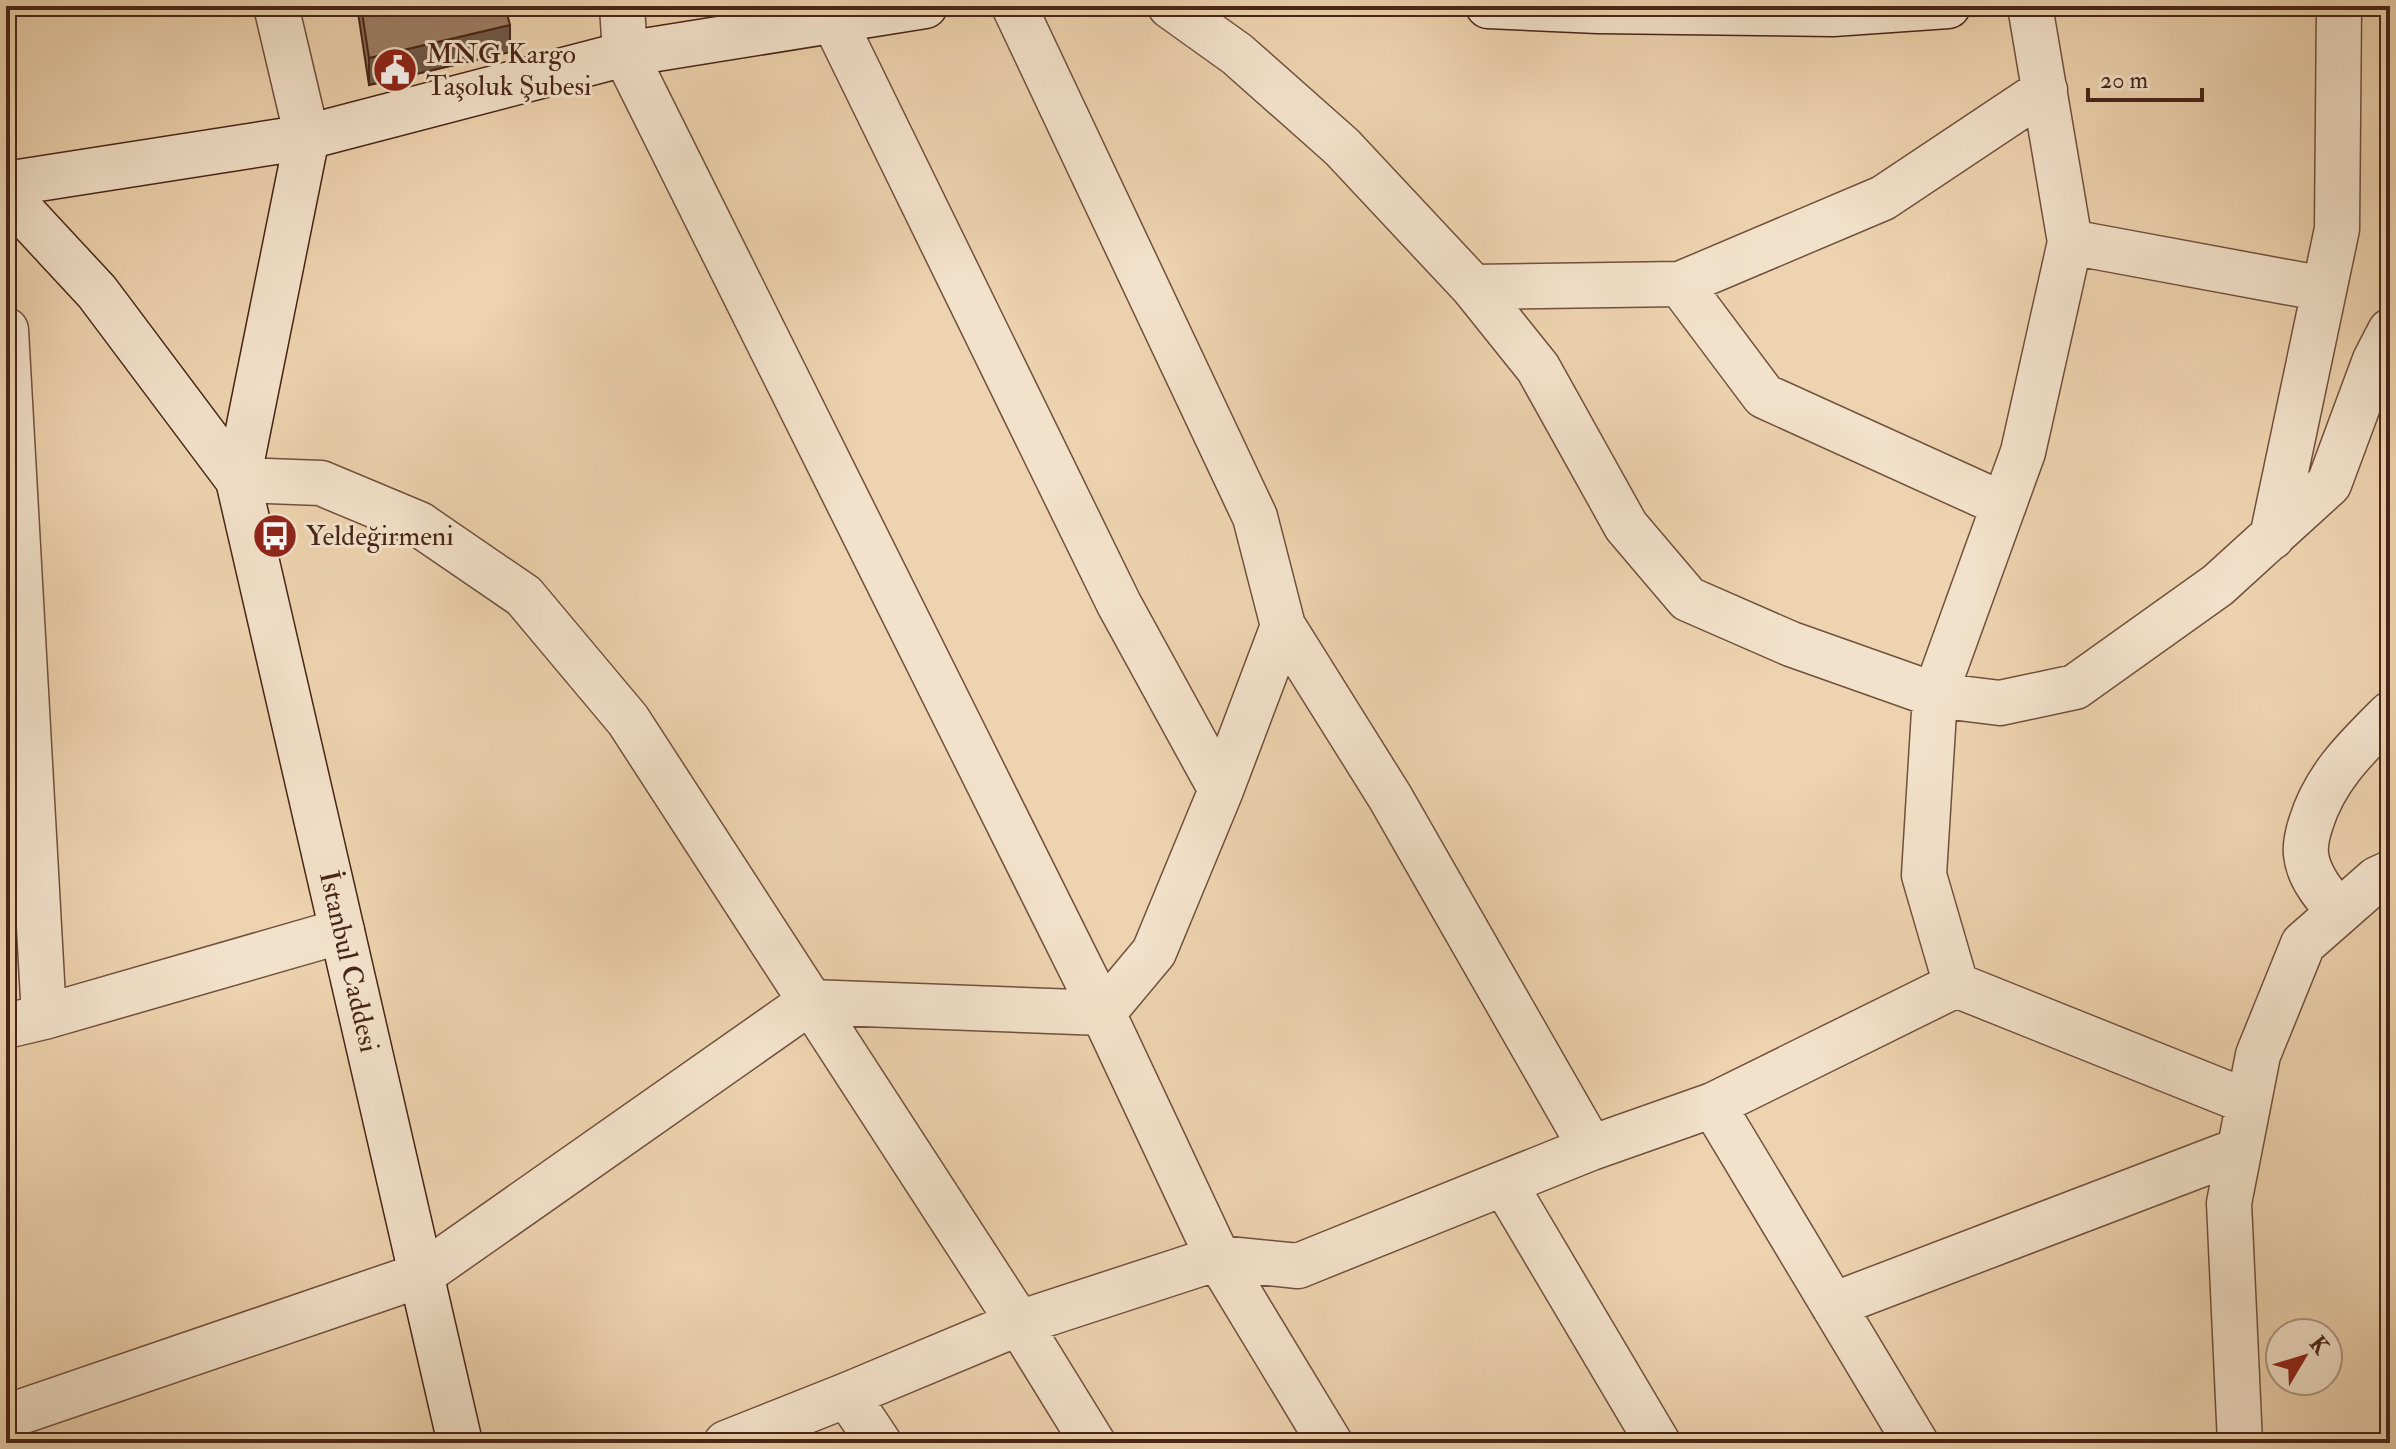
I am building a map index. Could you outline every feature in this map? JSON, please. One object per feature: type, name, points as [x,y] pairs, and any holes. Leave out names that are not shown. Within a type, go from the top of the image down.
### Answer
[{"type":"street","points":[[238,480],[307,137],[276,6]]},
{"type":"street","points":[[622,6],[625,54],[1103,1013],[1218,1258],[1330,1443]]},
{"type":"street","points":[[6,184],[307,137],[625,54],[925,6]]},
{"type":"street","points":[[1014,6],[1255,517],[1283,626],[1390,797],[1591,1148]]},
{"type":"street","points":[[1170,6],[1237,54],[1342,147],[1473,287],[1538,368],[1626,526],[1688,599],[1791,644],[1935,695],[2000,703],[2075,687],[2218,585],[2329,484],[2375,360],[2390,331]]},
{"type":"street","points":[[1488,6],[1598,11],[1948,6]]},
{"type":"street","points":[[1956,985],[1924,875],[1935,695],[2023,452],[2070,242],[2030,6]]},
{"type":"street","points":[[2272,537],[2337,229],[2339,6]]},
{"type":"street","points":[[834,21],[1119,604],[1221,790]]},
{"type":"street","points":[[1473,287],[1680,284],[1883,198],[2045,90]]},
{"type":"street","points":[[6,194],[97,292],[238,480]]},
{"type":"street","points":[[2070,242],[2324,289]]},
{"type":"street","points":[[1680,284],[1764,396],[2004,505]]},
{"type":"street","points":[[6,330],[25,1021],[342,931]]},
{"type":"street","points":[[238,480],[321,483],[419,524],[524,596],[628,720],[1019,1323],[1093,1443]]},
{"type":"street","name":"İstanbul Caddesi","points":[[238,480],[460,1443]]},
{"type":"street","points":[[1103,1013],[1154,952],[1221,790],[1283,626]]},
{"type":"street","points":[[2339,912],[2310,869],[2305,852],[2309,829],[2316,808],[2341,764],[2390,714]]},
{"type":"street","points":[[2240,1443],[2229,1203],[2258,1055],[2303,944],[2377,879],[2390,873]]},
{"type":"street","points":[[726,1443],[1019,1323],[1218,1258],[1298,1266],[1591,1148],[1713,1105],[1956,985],[2248,1102]]},
{"type":"street","points":[[17,1443],[6,1419],[421,1275],[810,1002],[1103,1013]]},
{"type":"street","points":[[1713,1105],[1916,1443]]},
{"type":"street","points":[[1833,1305],[2239,1150]]},
{"type":"street","points":[[1504,1183],[1658,1443]]},
{"type":"street","points":[[847,1395],[879,1443]]},
{"type":"building","points":[[361,6],[505,6],[510,25],[369,58]]},
{"type":"place","name":"MNG Kargo Taşoluk Şubesi","points":[[395,70]]},
{"type":"place","name":"Yeldeğirmeni","points":[[275,536]]}]
